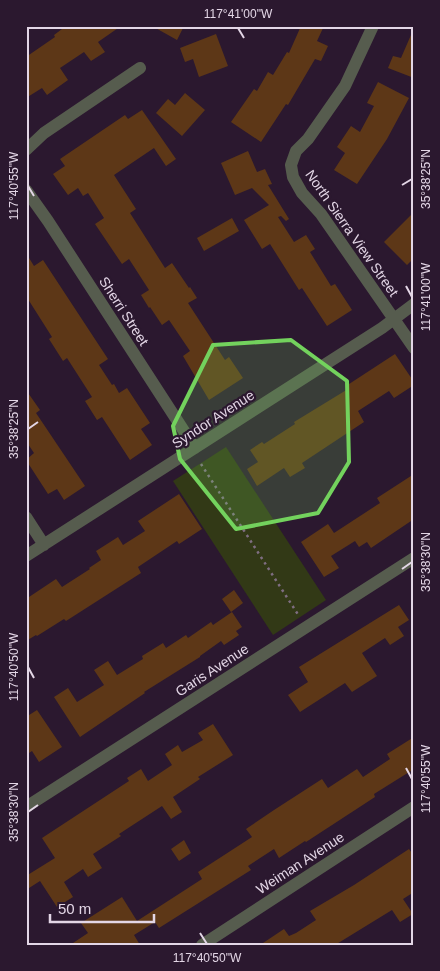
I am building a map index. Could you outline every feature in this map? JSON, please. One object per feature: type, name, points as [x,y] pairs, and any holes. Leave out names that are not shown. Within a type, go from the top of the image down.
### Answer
[{"type":"street","name":"North Sierra View Street","points":[[374,26],[345,86],[308,139],[296,151],[292,165],[293,177],[302,193],[321,214],[414,348]]},
{"type":"street","points":[[26,150],[44,133],[140,68]]},
{"type":"street","name":"Sherri Street","points":[[26,190],[195,448]]},
{"type":"street","name":"Syndor Avenue","points":[[26,556],[395,320],[414,304]]},
{"type":"street","points":[[26,517],[44,544]]},
{"type":"street","name":"Garis Avenue","points":[[26,807],[414,558]]},
{"type":"street","name":"Weiman Avenue","points":[[202,945],[414,807]]},
{"type":"path","points":[[201,464],[300,618]]},
{"type":"highlighted area","points":[[291,340],[347,381],[349,462],[318,513],[236,529],[180,459],[173,426],[213,345]]},
{"type":"green space","points":[[226,447],[326,600],[273,635],[173,481]]},
{"type":"building","points":[[66,26],[121,26],[98,42],[105,52],[91,61],[84,52],[60,68],[68,80],[47,95],[42,88],[26,98],[26,57],[55,37],[54,35]]},
{"type":"building","points":[[152,26],[184,26],[177,40]]},
{"type":"building","points":[[301,26],[324,26],[317,41],[328,46],[321,61],[315,59],[288,105],[286,104],[261,142],[231,122],[254,89],[257,91],[268,72],[273,75],[287,52],[289,53]]},
{"type":"building","points":[[414,28],[414,78],[388,68],[393,56],[401,58]]},
{"type":"building","points":[[216,34],[228,66],[199,77],[193,59],[185,62],[180,48]]},
{"type":"building","points":[[378,82],[409,98],[387,139],[357,184],[334,170],[345,153],[337,147],[351,126],[360,132],[374,106],[367,103]]},
{"type":"building","points":[[185,93],[205,110],[182,136],[156,113],[168,99],[175,105]]},
{"type":"building","points":[[142,110],[176,159],[166,166],[154,148],[114,175],[136,209],[130,213],[165,268],[172,263],[190,287],[197,298],[188,303],[225,360],[229,357],[243,378],[209,400],[183,356],[190,351],[169,320],[162,325],[149,308],[141,295],[149,290],[129,259],[122,264],[95,224],[104,218],[88,193],[83,196],[78,188],[68,195],[53,174],[65,166],[60,159],[125,115],[128,119]]},
{"type":"building","points":[[248,151],[257,172],[265,169],[272,184],[268,185],[289,219],[286,221],[281,216],[278,217],[294,242],[306,235],[315,249],[310,252],[331,286],[335,284],[352,310],[327,326],[302,288],[299,290],[270,244],[262,249],[244,220],[269,205],[252,188],[235,195],[221,163]]},
{"type":"building","points":[[414,212],[414,258],[407,265],[384,242]]},
{"type":"building","points":[[232,218],[239,231],[204,251],[197,238]]},
{"type":"building","points":[[26,253],[34,266],[43,260],[108,359],[99,365],[112,385],[114,384],[119,393],[127,388],[150,423],[141,429],[152,445],[130,460],[102,417],[97,420],[85,401],[92,397],[67,358],[63,361],[49,339],[52,337],[26,296]]},
{"type":"building","points":[[395,354],[414,382],[414,385],[394,398],[389,391],[358,411],[364,422],[302,463],[305,468],[290,477],[284,468],[257,486],[247,469],[258,462],[250,450],[262,442],[264,444],[295,424],[294,422],[348,389],[346,386]]},
{"type":"building","points":[[26,390],[40,410],[36,413],[85,486],[64,500],[57,489],[48,494],[26,460],[34,453],[26,441]]},
{"type":"building","points":[[414,474],[414,519],[371,548],[367,542],[359,547],[355,541],[331,556],[339,568],[324,577],[301,542],[328,524],[334,533],[380,503],[377,498]]},
{"type":"building","points":[[179,494],[202,529],[179,544],[177,541],[138,567],[141,573],[66,621],[64,619],[26,641],[26,599],[56,579],[62,587],[90,569],[101,560],[96,551],[118,537],[123,545],[145,531],[138,521]]},
{"type":"building","points":[[234,590],[243,603],[231,612],[222,599]]},
{"type":"building","points":[[399,605],[409,620],[398,627],[404,636],[390,645],[385,638],[362,653],[377,676],[352,692],[345,683],[300,712],[288,695],[308,682],[299,667]]},
{"type":"building","points":[[232,612],[242,627],[236,631],[239,635],[224,645],[221,641],[80,737],[54,697],[68,688],[77,702],[104,685],[94,670],[108,661],[117,675],[143,659],[142,656],[163,643],[166,648],[186,635],[188,638],[211,622],[213,625]]},
{"type":"building","points":[[37,710],[62,747],[39,762],[32,751],[26,755],[26,717]]},
{"type":"building","points":[[213,724],[233,755],[198,777],[200,779],[173,797],[182,812],[171,819],[162,806],[119,834],[121,836],[93,854],[102,868],[88,877],[83,869],[64,882],[73,897],[57,907],[40,881],[26,890],[26,876],[55,858],[42,838],[129,781],[127,778],[141,769],[148,781],[172,765],[165,754],[178,745],[182,752],[203,740],[198,733]]},
{"type":"building","points":[[414,737],[414,769],[374,794],[375,797],[306,842],[279,858],[274,849],[248,866],[251,870],[159,928],[155,922],[134,935],[140,945],[70,945],[88,933],[81,923],[122,897],[137,921],[202,879],[198,872],[252,837],[246,829],[274,810],[322,779],[328,788],[357,769],[363,777],[390,759],[387,754]]},
{"type":"building","points":[[184,840],[191,853],[179,861],[171,849]]},
{"type":"building","points":[[409,849],[414,856],[414,892],[403,899],[413,914],[400,922],[392,910],[335,945],[260,945],[284,929],[289,936],[296,933],[316,920],[310,911]]}]
